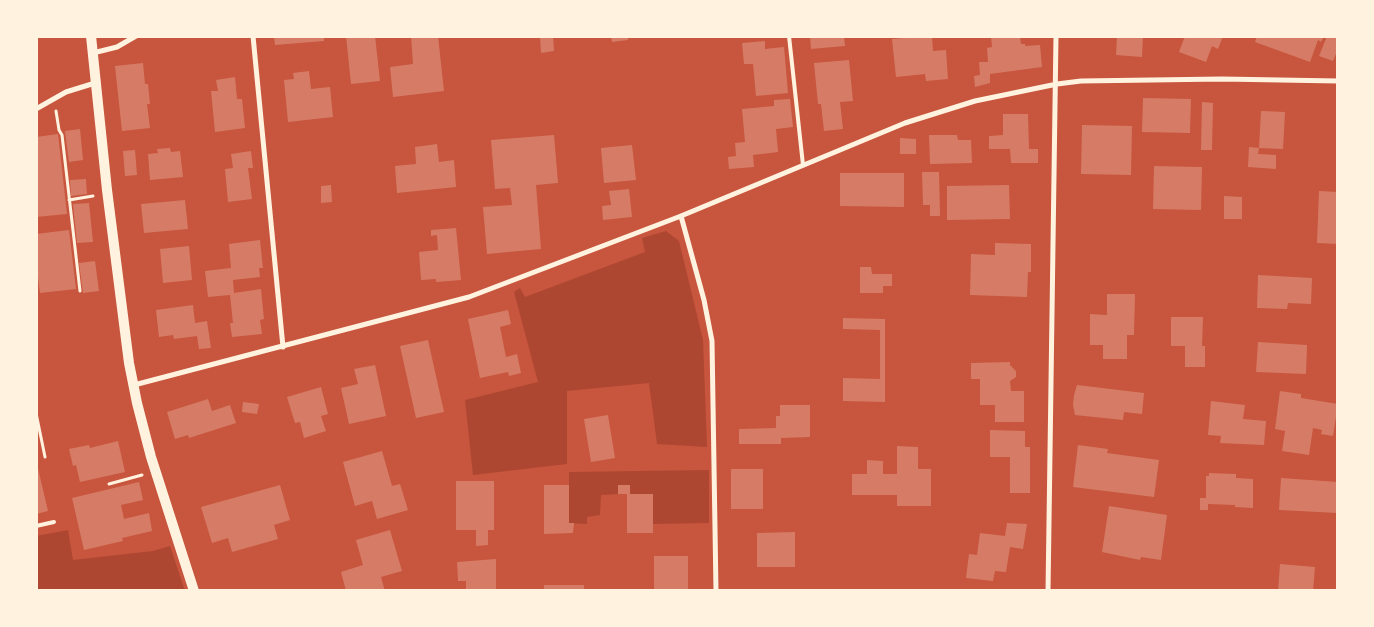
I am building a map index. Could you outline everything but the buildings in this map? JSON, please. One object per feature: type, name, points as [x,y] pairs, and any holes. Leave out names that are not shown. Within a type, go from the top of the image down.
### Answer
[{"type":"main road","points":[[91,36],[121,302],[134,385],[151,457],[194,591]]},
{"type":"street","points":[[92,53],[117,47],[136,36]]},
{"type":"street","points":[[252,36],[283,347]]},
{"type":"street","points":[[1048,591],[1057,84],[1056,36]]},
{"type":"street","points":[[134,385],[469,297],[681,216],[913,120],[975,101],[1057,84],[1081,81],[1338,81]]},
{"type":"street","points":[[36,109],[54,98],[95,82]]},
{"type":"street","points":[[681,216],[704,300],[712,341],[716,591]]},
{"type":"lane","points":[[789,36],[803,164]]},
{"type":"lane","points":[[36,526],[54,522]]},
{"type":"path","points":[[54,98],[59,130],[62,135],[80,291]]},
{"type":"path","points":[[69,200],[96,196]]},
{"type":"path","points":[[36,413],[46,457]]},
{"type":"path","points":[[109,484],[145,475]]},
{"type":"shaded area","points":[[666,231],[679,241],[703,340],[707,447],[657,444],[649,383],[567,391],[567,464],[473,475],[465,400],[538,382],[514,292],[520,288],[525,297],[645,252],[642,238]]},
{"type":"shaded area","points":[[709,470],[709,523],[653,524],[653,494],[630,494],[630,485],[619,485],[618,494],[601,495],[600,515],[587,517],[587,524],[569,523],[569,472]]},
{"type":"shaded area","points":[[68,530],[73,560],[153,551],[170,546],[185,591],[36,591],[36,536]]}]
